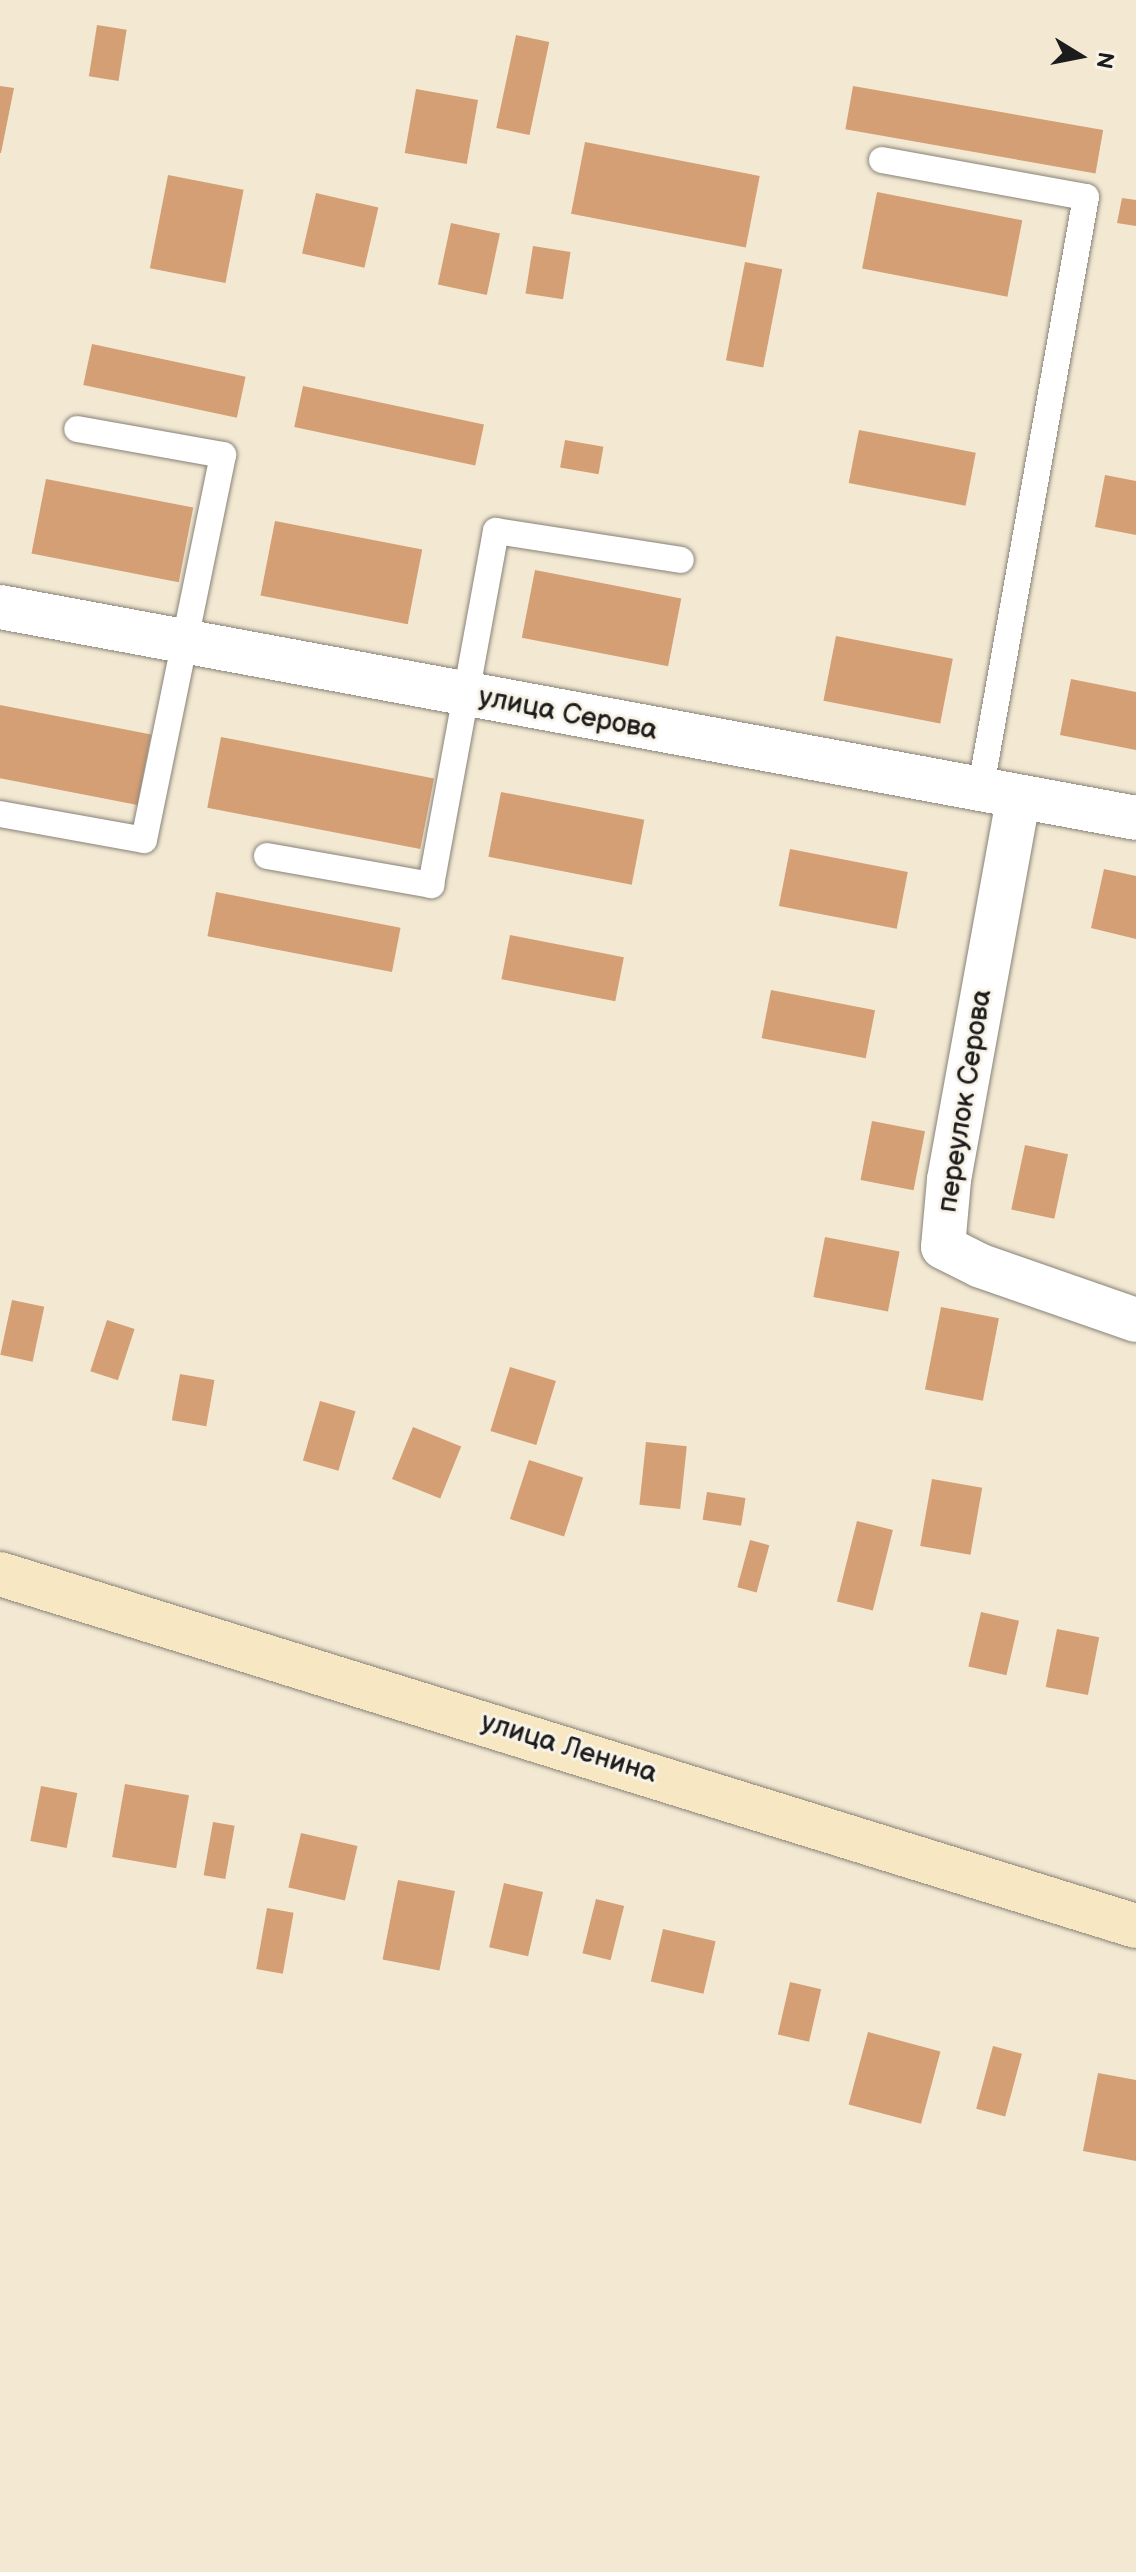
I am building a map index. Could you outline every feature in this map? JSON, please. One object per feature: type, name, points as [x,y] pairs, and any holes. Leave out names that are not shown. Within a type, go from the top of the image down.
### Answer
[{"type":"main road","name":"улица Ленина","points":[[0,1574],[1136,1926]]},
{"type":"street","name":"улица Серова","points":[[0,607],[999,796],[1136,818]]},
{"type":"street","name":"переулок Серова","points":[[999,796],[943,1247],[981,1266],[1136,1320]]},
{"type":"lane","points":[[882,160],[1086,197],[999,796]]},
{"type":"lane","points":[[0,814],[144,840],[223,455],[77,429]]},
{"type":"lane","points":[[267,856],[431,885],[496,531],[681,560]]},
{"type":"building","points":[[97,25],[127,30],[118,81],[89,76]]},
{"type":"building","points":[[516,35],[549,42],[530,135],[496,128]]},
{"type":"building","points":[[0,86],[14,88],[1,153],[0,153]]},
{"type":"building","points":[[853,86],[1103,130],[1096,173],[845,129]]},
{"type":"building","points":[[416,89],[478,100],[467,164],[405,153]]},
{"type":"building","points":[[585,142],[760,176],[746,248],[571,214]]},
{"type":"building","points":[[168,175],[244,190],[225,283],[150,268]]},
{"type":"building","points":[[877,192],[1022,220],[1007,297],[862,269]]},
{"type":"building","points":[[316,193],[378,207],[364,268],[302,253]]},
{"type":"building","points":[[1122,198],[1136,200],[1136,226],[1117,223]]},
{"type":"building","points":[[451,223],[500,233],[487,295],[438,285]]},
{"type":"building","points":[[533,246],[571,252],[563,299],[525,293]]},
{"type":"building","points":[[745,262],[782,269],[763,367],[726,360]]},
{"type":"building","points":[[92,344],[246,377],[237,418],[83,385]]},
{"type":"building","points":[[303,386],[484,424],[475,466],[294,427]]},
{"type":"building","points":[[859,430],[976,453],[966,506],[849,483]]},
{"type":"building","points":[[565,440],[603,447],[599,474],[560,468]]},
{"type":"building","points":[[1105,475],[1136,481],[1136,535],[1095,527]]},
{"type":"building","points":[[46,479],[193,508],[179,582],[31,554]]},
{"type":"building","points":[[275,521],[422,550],[408,624],[260,596]]},
{"type":"building","points":[[535,570],[681,598],[668,666],[522,638]]},
{"type":"building","points":[[836,636],[953,659],[940,723],[823,701]]},
{"type":"building","points":[[1071,679],[1136,692],[1136,750],[1060,735]]},
{"type":"building","points":[[0,705],[151,734],[137,805],[0,778]]},
{"type":"building","points":[[221,737],[434,778],[420,849],[207,808]]},
{"type":"building","points":[[501,792],[644,820],[632,885],[488,857]]},
{"type":"building","points":[[790,849],[908,872],[897,929],[779,906]]},
{"type":"building","points":[[1104,869],[1136,876],[1136,939],[1091,928]]},
{"type":"building","points":[[216,892],[401,928],[392,972],[207,936]]},
{"type":"building","points":[[510,935],[624,957],[615,1001],[501,979]]},
{"type":"building","points":[[771,990],[875,1010],[866,1058],[762,1038]]},
{"type":"building","points":[[872,1121],[925,1131],[914,1190],[861,1180]]},
{"type":"building","points":[[1025,1145],[1068,1154],[1054,1219],[1011,1210]]},
{"type":"building","points":[[825,1237],[900,1252],[888,1311],[813,1297]]},
{"type":"building","points":[[12,1300],[44,1307],[33,1362],[0,1355]]},
{"type":"building","points":[[941,1307],[999,1318],[983,1401],[925,1389]]},
{"type":"building","points":[[107,1320],[135,1329],[118,1380],[90,1371]]},
{"type":"building","points":[[510,1367],[556,1381],[536,1445],[490,1431]]},
{"type":"building","points":[[180,1374],[214,1380],[206,1426],[172,1420]]},
{"type":"building","points":[[320,1401],[356,1411],[338,1471],[303,1461]]},
{"type":"building","points":[[413,1427],[461,1446],[440,1498],[392,1479]]},
{"type":"building","points":[[646,1442],[687,1446],[680,1509],[639,1505]]},
{"type":"building","points":[[529,1460],[583,1478],[564,1537],[510,1519]]},
{"type":"building","points":[[932,1479],[982,1488],[970,1555],[920,1546]]},
{"type":"building","points":[[707,1492],[746,1498],[741,1526],[703,1520]]},
{"type":"building","points":[[857,1521],[893,1530],[873,1610],[837,1602]]},
{"type":"building","points":[[750,1540],[769,1545],[757,1593],[737,1587]]},
{"type":"building","points":[[981,1612],[1019,1621],[1006,1675],[968,1667]]},
{"type":"building","points":[[1057,1629],[1099,1637],[1088,1695],[1046,1687]]},
{"type":"building","points":[[125,1784],[189,1795],[176,1868],[112,1857]]},
{"type":"building","points":[[41,1786],[77,1793],[67,1848],[30,1841]]},
{"type":"building","points":[[213,1822],[235,1826],[225,1879],[204,1875]]},
{"type":"building","points":[[301,1833],[358,1846],[345,1901],[288,1888]]},
{"type":"building","points":[[398,1880],[455,1891],[439,1971],[383,1960]]},
{"type":"building","points":[[504,1883],[543,1892],[528,1956],[489,1947]]},
{"type":"building","points":[[596,1899],[624,1906],[611,1960],[582,1953]]},
{"type":"building","points":[[267,1908],[294,1913],[283,1974],[256,1969]]},
{"type":"building","points":[[663,1929],[716,1941],[703,1994],[651,1982]]},
{"type":"building","points":[[790,1982],[821,1989],[809,2042],[778,2035]]},
{"type":"building","points":[[868,2032],[940,2051],[921,2124],[849,2104]]},
{"type":"building","points":[[993,2046],[1022,2054],[1005,2117],[976,2109]]},
{"type":"building","points":[[1098,2073],[1136,2080],[1136,2161],[1083,2151]]}]
